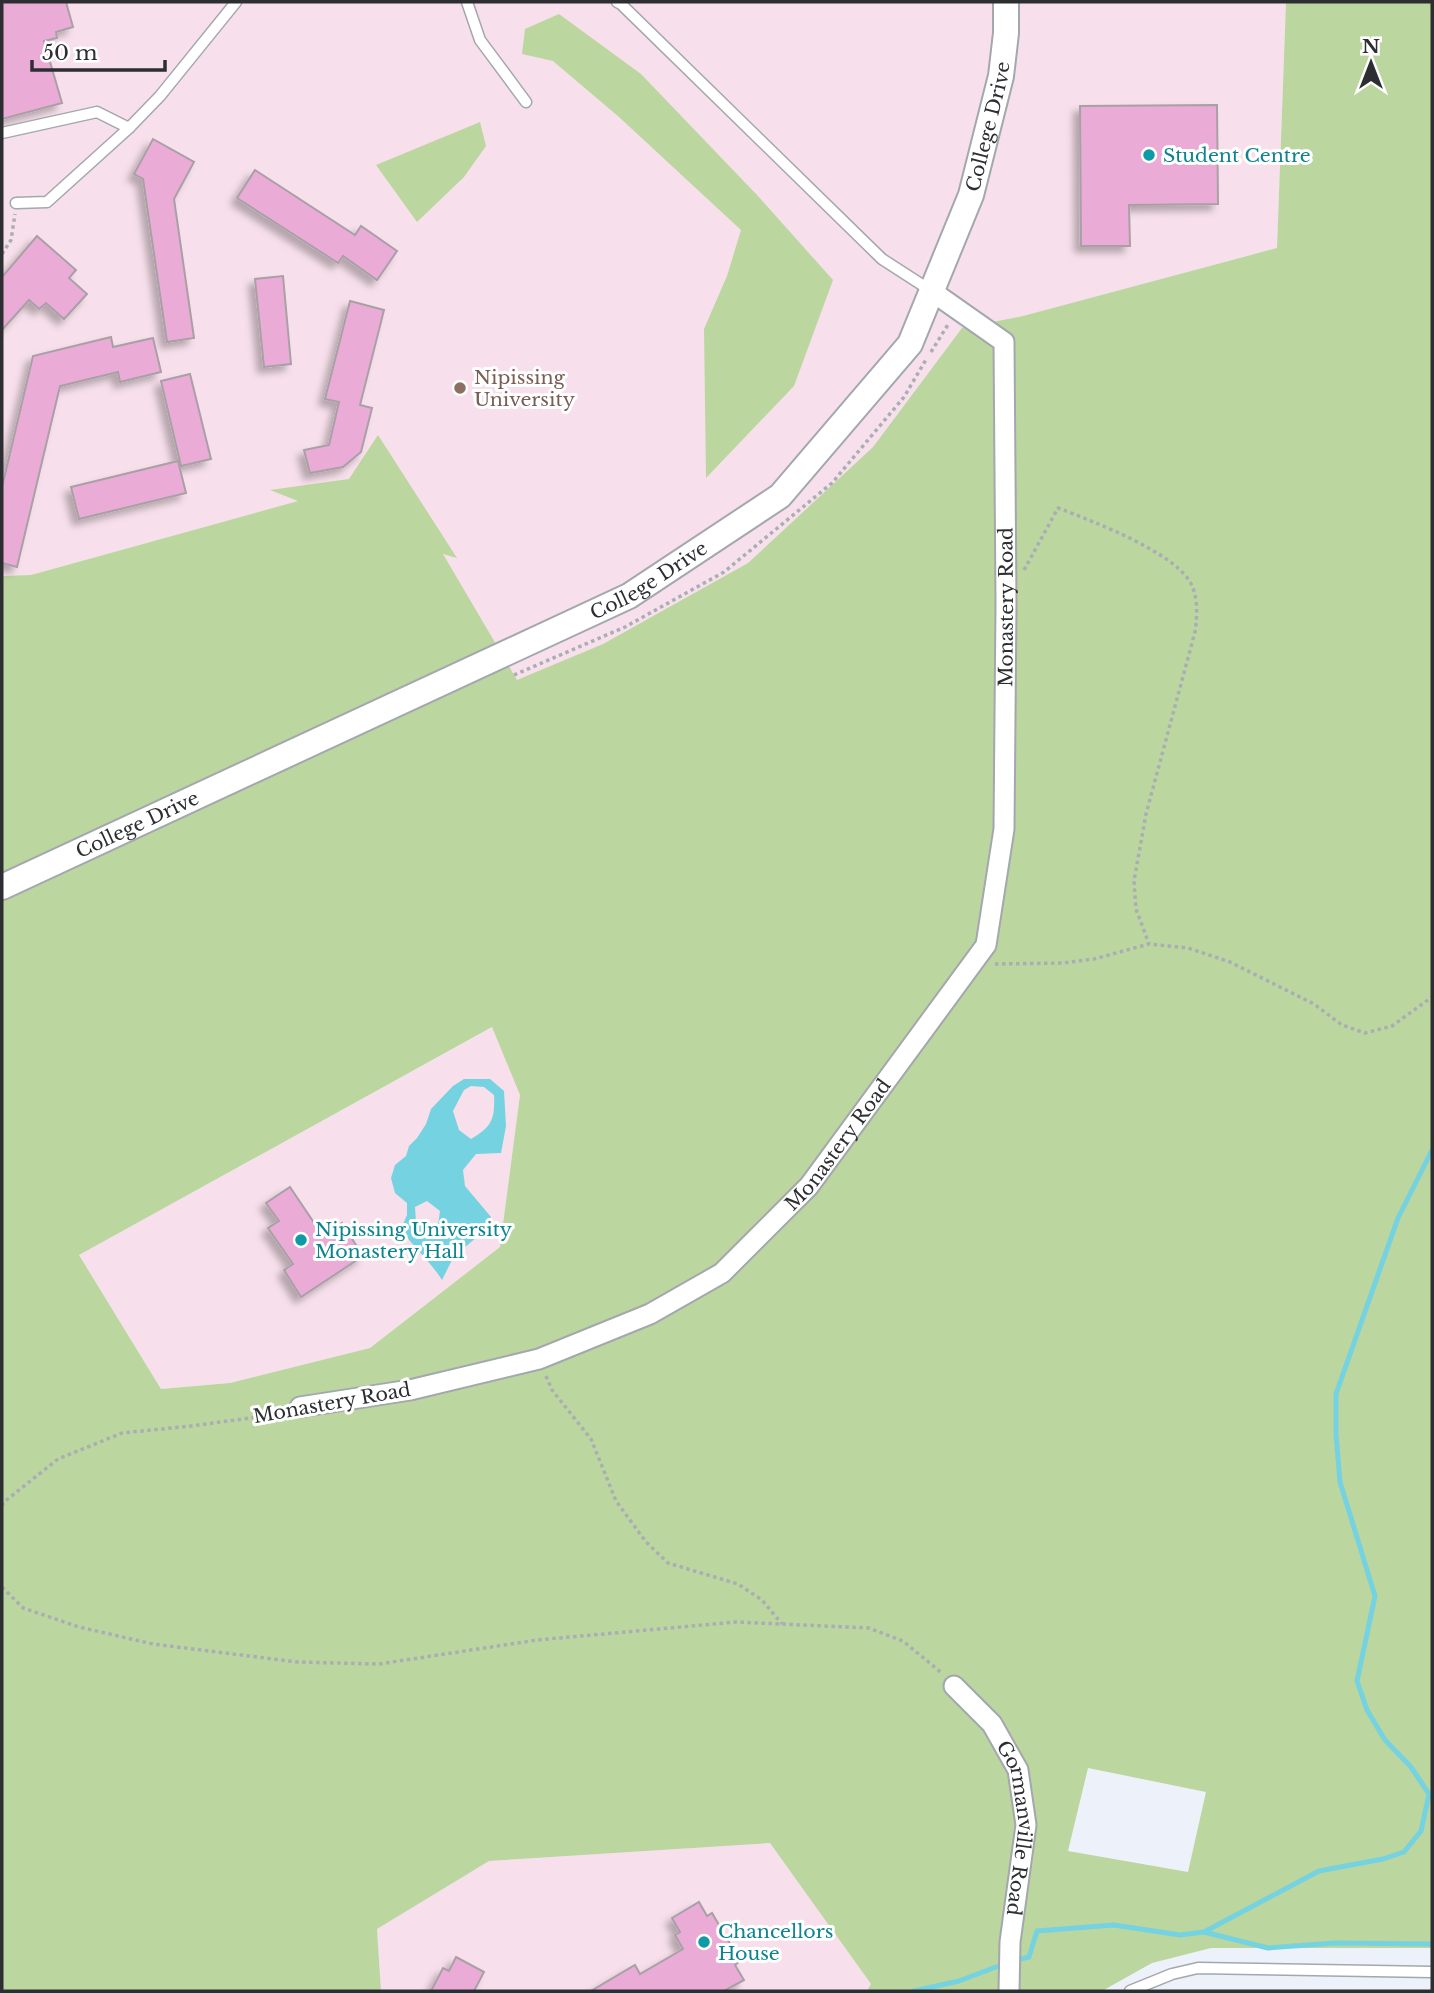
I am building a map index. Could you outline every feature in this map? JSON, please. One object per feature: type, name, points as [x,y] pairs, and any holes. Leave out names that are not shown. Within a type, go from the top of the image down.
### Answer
[{"type":"street","name":"College Drive","points":[[2,887],[629,596],[780,496],[910,344],[971,195],[1001,76],[1006,2]]},
{"type":"street","name":"Monastery Road","points":[[300,1407],[410,1390],[539,1359],[650,1314],[722,1273],[809,1186],[986,945],[1004,829],[1004,342],[930,290]]},
{"type":"street","name":"Gormanville Road","points":[[954,1686],[992,1724],[1018,1770],[1026,1825],[1010,1942],[1009,1991]]},
{"type":"lane","points":[[16,203],[47,202],[129,128],[160,96],[236,2]]},
{"type":"lane","points":[[467,2],[480,40],[526,102]]},
{"type":"lane","points":[[617,2],[882,259],[930,290]]},
{"type":"lane","points":[[2,133],[97,112],[129,128]]},
{"type":"lane","points":[[1130,1991],[1172,1974],[1198,1968],[1432,1972]]},
{"type":"path","points":[[2,254],[11,240],[16,203]]},
{"type":"path","points":[[1006,603],[1059,508],[1146,547],[1179,568],[1192,586],[1197,611],[1195,632],[1146,814],[1134,881],[1136,909],[1149,944]]},
{"type":"path","points":[[971,965],[1063,963],[1094,959],[1149,944],[1188,948],[1230,962],[1314,1004],[1342,1025],[1365,1033],[1392,1026],[1432,997]]},
{"type":"path","points":[[539,1359],[552,1391],[591,1439],[616,1501],[646,1542],[668,1563],[738,1584],[762,1600],[782,1623]]},
{"type":"path","name":"Monastery Road","points":[[2,1506],[58,1459],[122,1433],[265,1416],[300,1407]]},
{"type":"path","points":[[2,1587],[23,1608],[79,1627],[153,1644],[297,1662],[379,1664],[537,1640],[736,1622],[869,1628],[903,1641],[954,1686]]},
{"type":"shaded area","name":"Nipissing University","points":[[2,2],[1286,2],[1277,248],[1023,316],[962,328],[873,447],[748,563],[603,644],[517,681],[396,474],[31,575],[2,576]]},
{"type":"shaded area","points":[[493,1027],[520,1095],[500,1247],[370,1348],[230,1383],[161,1389],[79,1255]]},
{"type":"shaded area","points":[[771,1843],[871,1984],[867,1991],[381,1991],[377,1929],[489,1861]]},
{"type":"green space","points":[[1286,2],[1432,2],[1432,1948],[1211,1948],[1152,1963],[1102,1991],[867,1991],[871,1984],[770,1843],[489,1861],[377,1929],[381,1991],[2,1991],[2,576],[31,575],[298,501],[270,490],[349,479],[378,435],[457,558],[443,554],[517,680],[603,644],[748,563],[873,447],[962,328],[1023,316],[1277,248]],"holes":[[[492,1027],[520,1095],[500,1247],[370,1348],[230,1383],[161,1389],[79,1255]],[[1088,1768],[1206,1792],[1188,1872],[1068,1851]]]},
{"type":"green space","points":[[559,14],[641,74],[757,195],[833,280],[794,386],[706,478],[704,329],[727,276],[741,230],[619,117],[553,61],[522,54],[525,29]]},
{"type":"green space","points":[[480,122],[486,146],[464,177],[417,222],[376,165]]},
{"type":"water","points":[[464,1079],[490,1079],[504,1091],[506,1126],[501,1153],[476,1154],[463,1170],[465,1186],[491,1217],[476,1238],[454,1256],[442,1280],[401,1229],[407,1215],[407,1203],[395,1193],[391,1178],[395,1165],[406,1156],[409,1146],[426,1124],[431,1109],[453,1086]],"holes":[[[471,1086],[484,1087],[494,1095],[491,1122],[471,1139],[459,1130],[453,1111],[464,1090]],[[427,1201],[440,1211],[438,1225],[430,1232],[416,1222],[415,1207]]]},
{"type":"building","points":[[2,2],[66,2],[73,27],[56,32],[57,38],[44,41],[62,103],[2,119]]},
{"type":"building","name":"Student Centre","points":[[1217,105],[1218,204],[1129,205],[1130,246],[1081,246],[1080,106]]},
{"type":"building","points":[[153,139],[194,162],[174,199],[194,338],[167,342],[143,179],[134,174]]},
{"type":"building","points":[[255,170],[355,235],[361,226],[397,251],[377,280],[343,256],[338,263],[237,198]]},
{"type":"building","points":[[37,236],[76,270],[69,278],[87,294],[64,319],[46,303],[39,309],[29,300],[2,330],[2,277]]},
{"type":"building","points":[[283,276],[291,364],[264,367],[255,279]]},
{"type":"building","points":[[350,301],[384,310],[360,405],[372,408],[361,452],[343,467],[310,473],[304,450],[329,445],[339,402],[325,399]]},
{"type":"building","points":[[111,337],[113,347],[153,338],[161,372],[120,382],[118,372],[60,386],[17,567],[2,563],[2,487],[33,356]]},
{"type":"building","points":[[190,374],[211,459],[181,466],[161,381]]},
{"type":"building","points":[[178,461],[186,493],[79,519],[71,487]]},
{"type":"building","name":"Nipissing University Monastery Hall","points":[[290,1187],[323,1236],[342,1223],[363,1256],[301,1297],[284,1270],[293,1264],[268,1228],[279,1221],[266,1203]]},
{"type":"building","name":"Chancellors House","points":[[699,1902],[707,1916],[712,1913],[740,1961],[735,1965],[744,1980],[724,1991],[591,1991],[635,1965],[640,1974],[683,1949],[675,1935],[680,1932],[672,1918]]},
{"type":"building","points":[[456,1957],[484,1972],[474,1991],[431,1991],[443,1968],[449,1971]]},
{"type":"waterway","points":[[914,1991],[959,1981],[1029,1957],[1037,1931],[1114,1925],[1180,1935],[1204,1932],[1319,1871],[1383,1859],[1404,1852],[1421,1831],[1429,1794],[1411,1767],[1385,1740],[1367,1710],[1357,1681],[1375,1596],[1340,1482],[1336,1394],[1398,1218],[1432,1150]]},
{"type":"waterway","points":[[1204,1932],[1268,1948],[1335,1943],[1432,1944]]},
{"type":"place","name":"Student Centre","points":[[1149,155]]},
{"type":"place","name":"Nipissing University","points":[[460,388]]},
{"type":"place","name":"Nipissing University Monastery Hall","points":[[301,1240]]},
{"type":"place","name":"Chancellors House","points":[[704,1942]]}]
